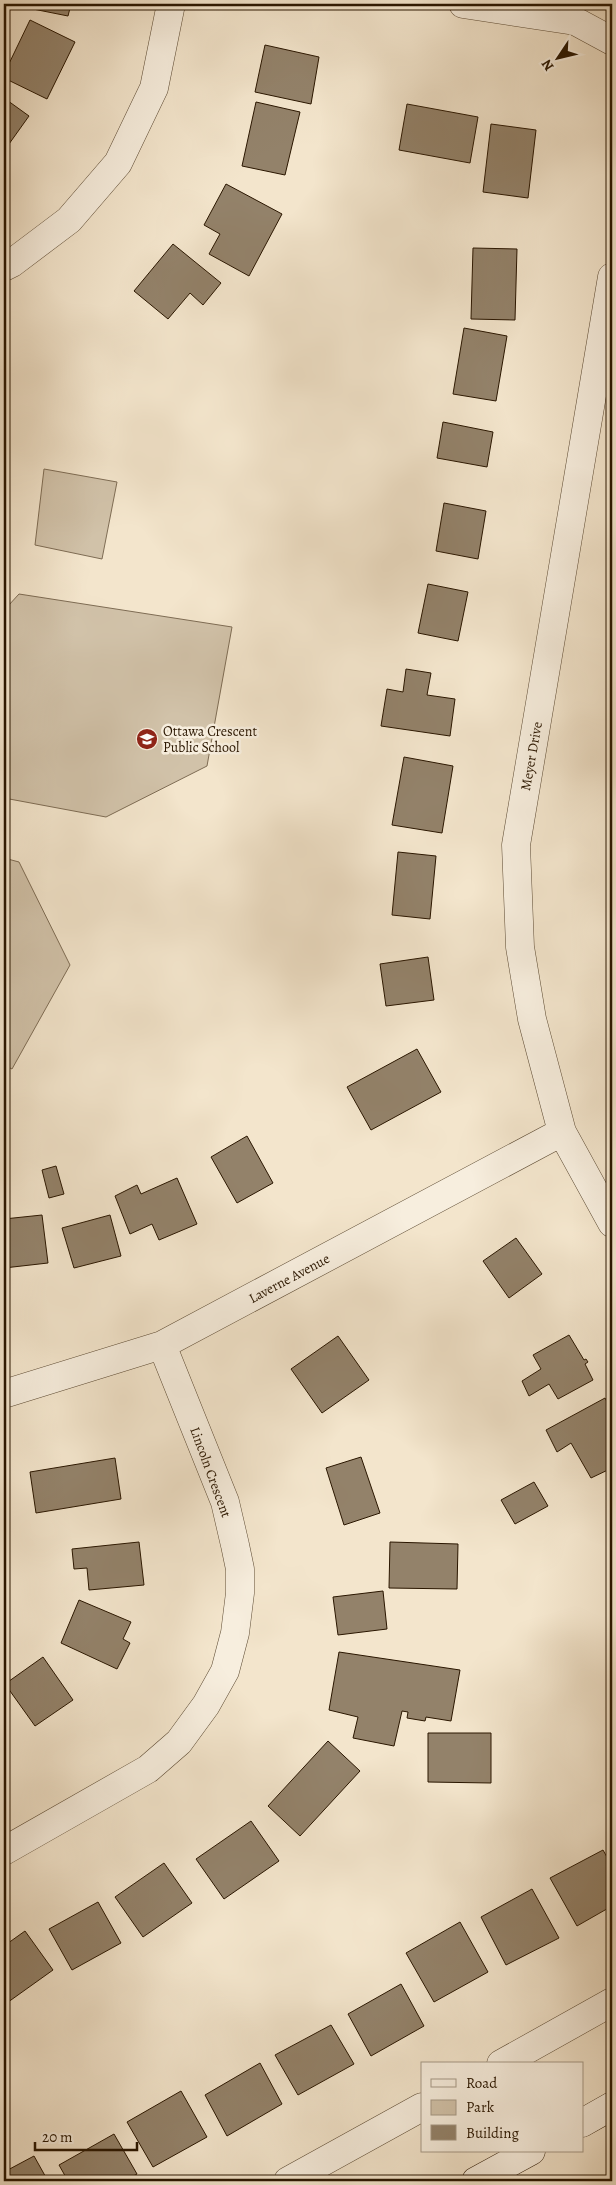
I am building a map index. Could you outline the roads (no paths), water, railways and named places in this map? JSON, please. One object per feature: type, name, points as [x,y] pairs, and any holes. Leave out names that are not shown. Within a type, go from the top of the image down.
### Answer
[{"type":"street","points":[[4,267],[69,220],[118,163],[154,88],[171,4]]},
{"type":"street","points":[[462,4],[574,21],[612,41]]},
{"type":"street","name":"Meyer Drive","points":[[612,277],[516,845],[520,947],[532,1019],[562,1132],[612,1223]]},
{"type":"street","name":"Laverne Avenue","points":[[4,1394],[162,1345],[562,1132]]},
{"type":"street","name":"Lincoln Crescent","points":[[4,1851],[148,1769],[179,1742],[206,1705],[225,1670],[235,1632],[240,1593],[240,1569],[236,1545],[225,1502],[162,1345]]},
{"type":"street","points":[[505,2062],[612,2002]]},
{"type":"street","points":[[584,2122],[612,2106]]},
{"type":"street","points":[[288,2181],[421,2108]]},
{"type":"street","points":[[476,2181],[529,2152]]},
{"type":"place","name":"Ottawa Crescent Public School","points":[[147,739]]}]
